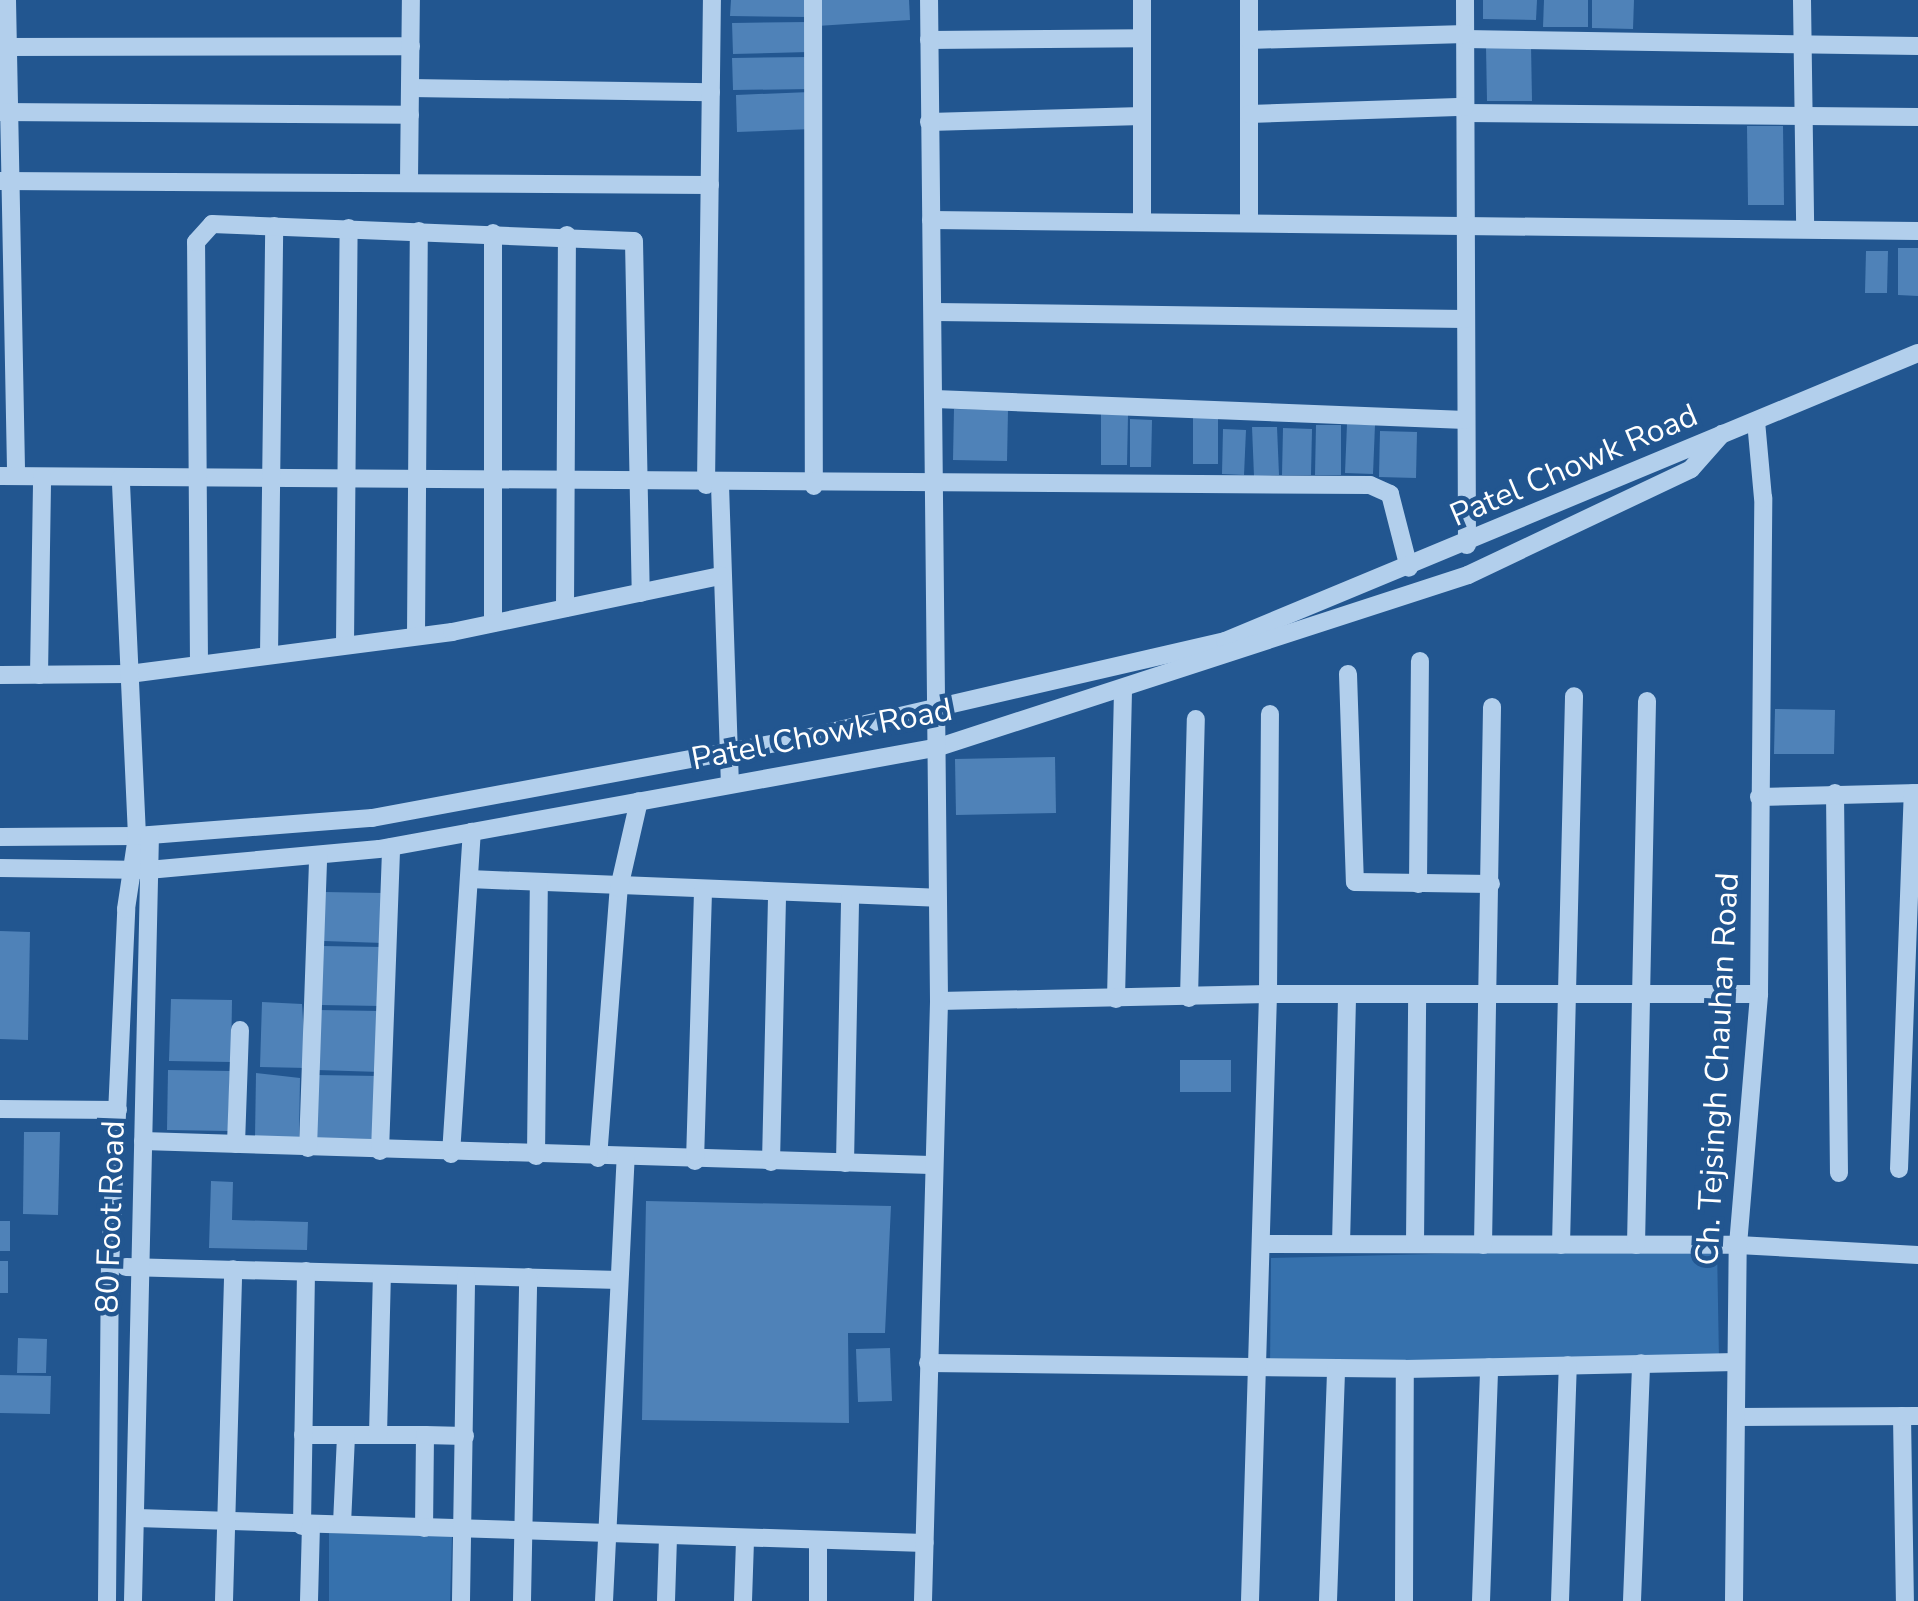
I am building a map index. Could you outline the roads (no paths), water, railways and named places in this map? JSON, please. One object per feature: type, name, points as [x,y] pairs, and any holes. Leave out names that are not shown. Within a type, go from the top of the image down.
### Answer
[{"type":"street","points":[[7,0],[4,47],[8,476],[495,484],[1370,486],[1390,494],[1409,568]]},
{"type":"street","points":[[410,180],[411,0]]},
{"type":"street","points":[[712,0],[713,485],[730,784]]},
{"type":"street","points":[[813,0],[814,486]]},
{"type":"street","points":[[924,1601],[931,1164],[939,1001],[929,0]]},
{"type":"street","points":[[1142,0],[1142,220]]},
{"type":"street","points":[[1248,0],[1248,222]]},
{"type":"street","points":[[1465,0],[1467,546]]},
{"type":"street","points":[[1802,0],[1805,229]]},
{"type":"street","points":[[1248,40],[1465,36],[1918,46]]},
{"type":"street","points":[[929,40],[1142,38]]},
{"type":"street","points":[[4,47],[411,46]]},
{"type":"street","points":[[410,88],[711,92]]},
{"type":"street","points":[[1249,114],[1465,110],[1918,117]]},
{"type":"street","points":[[5,112],[410,115]]},
{"type":"street","points":[[928,122],[1142,116]]},
{"type":"street","points":[[6,181],[410,180],[710,185]]},
{"type":"street","points":[[931,220],[1918,231]]},
{"type":"street","points":[[199,664],[201,480],[196,242],[212,224],[624,236],[639,250],[641,592]]},
{"type":"street","points":[[269,655],[274,226]]},
{"type":"street","points":[[345,645],[349,228]]},
{"type":"street","points":[[416,636],[419,231]]},
{"type":"street","points":[[493,233],[493,623]]},
{"type":"street","points":[[565,608],[567,235]]},
{"type":"street","points":[[935,312],[1466,318]]},
{"type":"street","points":[[1722,434],[1918,353]]},
{"type":"street","points":[[935,398],[1466,420]]},
{"type":"street","name":"Ch. Tejsingh Chauhan Road","points":[[1734,1601],[1738,1246],[1759,994],[1763,498],[1756,421]]},
{"type":"street","name":"Patel Chowk Road","points":[[0,837],[144,836],[372,818],[727,754],[937,709],[1225,641],[1467,546],[1722,434]]},
{"type":"street","name":"Patel Chowk Road","points":[[0,868],[140,870],[391,847],[939,747],[1123,691],[1468,574],[1691,470],[1722,434]]},
{"type":"street","points":[[38,675],[42,477]]},
{"type":"street","name":"80 Foot Road","points":[[107,1601],[110,1268],[118,1110],[144,836],[130,674],[121,478]]},
{"type":"street","points":[[0,675],[130,674],[416,636],[721,576]]},
{"type":"street","points":[[1418,884],[1420,661]]},
{"type":"street","points":[[1348,674],[1352,873],[1364,885],[1491,884]]},
{"type":"street","points":[[1116,999],[1123,691]]},
{"type":"street","points":[[1562,1245],[1574,696]]},
{"type":"street","points":[[1636,1246],[1647,701]]},
{"type":"street","points":[[1483,1245],[1492,707]]},
{"type":"street","points":[[1250,1601],[1265,1244],[1270,714]]},
{"type":"street","points":[[1190,998],[1196,719]]},
{"type":"street","points":[[1835,793],[1838,1173]]},
{"type":"street","points":[[1759,797],[1915,793],[1899,1169]]},
{"type":"street","points":[[598,1158],[619,888],[639,801]]},
{"type":"street","points":[[450,1154],[472,832]]},
{"type":"street","points":[[380,1151],[391,847]]},
{"type":"street","points":[[308,1148],[318,855]]},
{"type":"street","name":"80 Foot Road","points":[[133,1601],[137,1518],[137,1267],[144,1141],[140,870]]},
{"type":"street","points":[[469,878],[703,892],[937,898]]},
{"type":"street","points":[[536,1156],[539,883]]},
{"type":"street","points":[[695,1161],[703,892]]},
{"type":"street","points":[[770,1162],[777,894]]},
{"type":"street","points":[[845,1163],[850,897]]},
{"type":"street","points":[[939,1001],[1268,994],[1759,994]]},
{"type":"street","points":[[1341,1244],[1347,994]]},
{"type":"street","points":[[1415,1244],[1417,994]]},
{"type":"street","points":[[236,1144],[240,1030]]},
{"type":"street","points":[[0,1109],[118,1110]]},
{"type":"street","points":[[144,1141],[450,1154],[931,1164]]},
{"type":"street","points":[[604,1601],[626,1159]]},
{"type":"street","points":[[1265,1244],[1738,1246],[1918,1255]]},
{"type":"street","points":[[110,1268],[620,1280]]},
{"type":"street","points":[[224,1601],[234,1270]]},
{"type":"street","points":[[306,1271],[304,1435],[309,1601]]},
{"type":"street","points":[[378,1435],[382,1274]]},
{"type":"street","points":[[462,1601],[466,1276]]},
{"type":"street","points":[[522,1601],[528,1277]]},
{"type":"street","points":[[1632,1601],[1641,1362]]},
{"type":"street","points":[[928,1364],[1405,1369],[1736,1362]]},
{"type":"street","points":[[1560,1601],[1568,1365]]},
{"type":"street","points":[[1481,1601],[1489,1367]]},
{"type":"street","points":[[1328,1601],[1336,1368]]},
{"type":"street","points":[[1404,1601],[1405,1369]]},
{"type":"street","points":[[1736,1417],[1910,1416],[1905,1601]]},
{"type":"street","points":[[304,1435],[465,1436]]},
{"type":"street","points":[[342,1524],[346,1435]]},
{"type":"street","points":[[424,1528],[425,1435]]},
{"type":"street","points":[[137,1518],[226,1525],[342,1524],[818,1543],[925,1542]]},
{"type":"street","points":[[666,1601],[668,1537]]},
{"type":"street","points":[[743,1601],[745,1540]]},
{"type":"street","points":[[818,1543],[818,1601]]}]
